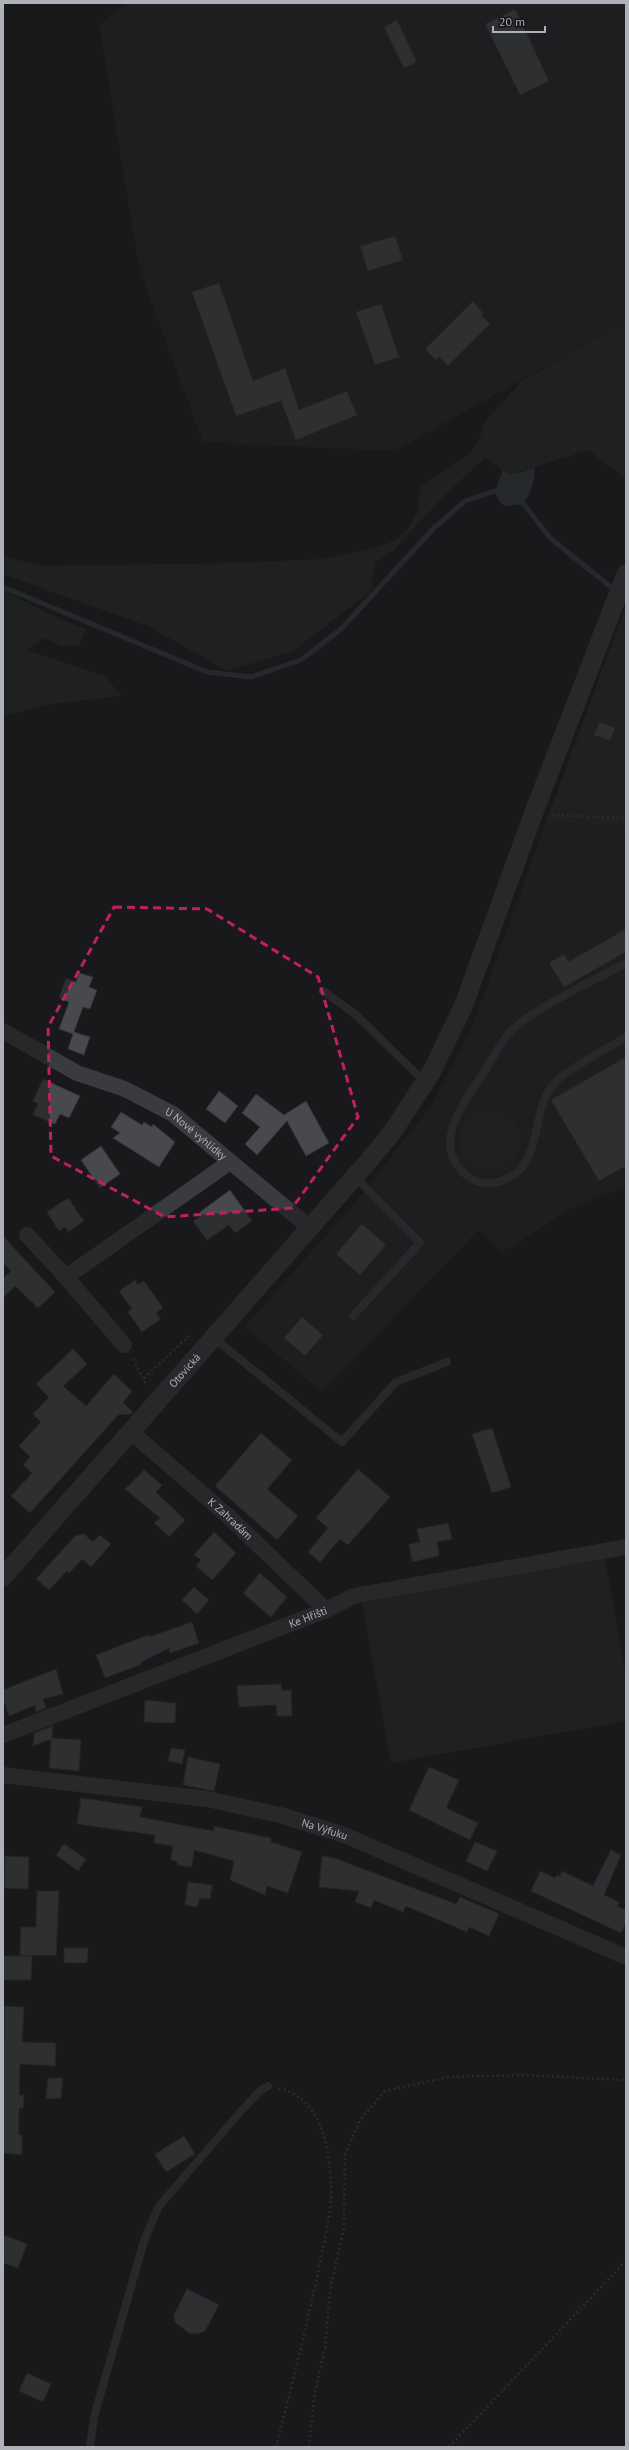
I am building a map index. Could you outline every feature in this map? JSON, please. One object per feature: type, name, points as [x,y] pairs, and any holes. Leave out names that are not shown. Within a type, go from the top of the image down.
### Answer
[{"type":"street","name":"Otovická","points":[[3,1577],[360,1171],[391,1134],[425,1082],[463,1007],[534,812],[624,578]]},
{"type":"street","name":"U Nové vyhlídky","points":[[3,1031],[77,1073],[125,1089],[173,1114],[230,1162],[66,1277]]},
{"type":"street","points":[[230,1162],[310,1228]]},
{"type":"street","points":[[26,1235],[66,1277],[124,1345]]},
{"type":"street","name":"K Zahradám","points":[[131,1432],[227,1515],[326,1610]]},
{"type":"street","name":"Ke Hřišti","points":[[3,1735],[326,1610],[354,1596],[626,1547]]},
{"type":"street","name":"Na Výfuku","points":[[3,1775],[207,1799],[280,1815],[344,1835],[626,1958]]},
{"type":"lane","points":[[626,963],[538,1011],[510,1033],[457,1114],[449,1137],[450,1150],[455,1162],[474,1180],[490,1184],[506,1179],[521,1170],[529,1155],[538,1130],[543,1105],[553,1084],[626,1036]]},
{"type":"lane","points":[[323,991],[355,1014],[425,1082]]},
{"type":"lane","points":[[354,1316],[420,1243],[360,1171]]},
{"type":"lane","points":[[214,1338],[342,1442],[396,1382],[447,1362]]},
{"type":"lane","points":[[90,2447],[94,2417],[144,2241],[159,2206],[242,2110],[260,2091],[268,2086]]},
{"type":"path","points":[[534,812],[626,818]]},
{"type":"path","points":[[124,1345],[144,1378]]},
{"type":"path","points":[[309,2447],[315,2390],[325,2348],[330,2291],[344,2227],[345,2154],[360,2120],[385,2091],[449,2077],[526,2075],[626,2080]]},
{"type":"path","points":[[268,2086],[287,2090],[302,2098],[312,2108],[322,2128],[331,2184],[328,2221],[314,2292],[276,2447]]},
{"type":"path","points":[[449,2447],[626,2261]]},
{"type":"highlighted area","points":[[114,907],[207,909],[318,977],[358,1117],[292,1208],[165,1217],[51,1156],[48,1027]]},
{"type":"shaded area","points":[[126,3],[626,3],[626,321],[395,451],[203,442],[148,293],[137,255],[99,25]]},
{"type":"shaded area","points":[[626,321],[626,479],[588,450],[510,475],[485,457],[441,499],[393,551],[375,563],[371,591],[293,651],[227,671],[148,626],[3,574],[3,557],[45,566],[237,563],[321,559],[371,549],[394,541],[408,529],[418,510],[420,486],[470,454],[479,440],[486,420],[522,381]]},
{"type":"shaded area","points":[[535,468],[532,488],[522,504],[505,506],[499,501],[495,491],[503,470],[510,475]]},
{"type":"shaded area","points":[[3,590],[55,617],[86,629],[78,646],[62,646],[43,638],[26,650],[106,677],[121,696],[51,704],[3,716]]},
{"type":"shaded area","points":[[626,606],[626,827],[546,822]]},
{"type":"shaded area","points":[[546,822],[626,827],[626,1186],[570,1209],[501,1253],[479,1229],[322,1392],[245,1327],[359,1198],[429,1109],[471,1030]]},
{"type":"shaded area","points":[[490,1110],[506,1115],[511,1119],[515,1124],[520,1140],[515,1156],[511,1161],[506,1165],[490,1170],[474,1165],[469,1161],[465,1156],[460,1140],[465,1124],[469,1119],[474,1115]]},
{"type":"shaded area","points":[[605,1559],[626,1675],[626,1721],[391,1763],[362,1603]]},
{"type":"building","points":[[515,9],[549,81],[520,95],[485,24]]},
{"type":"building","points":[[397,20],[417,62],[404,68],[384,27]]},
{"type":"building","points":[[395,236],[403,260],[368,271],[360,246]]},
{"type":"building","points":[[219,283],[253,381],[285,368],[299,410],[347,391],[357,415],[296,440],[281,401],[236,416],[192,292]]},
{"type":"building","points":[[473,301],[483,313],[481,315],[490,324],[448,366],[439,357],[436,360],[425,349]]},
{"type":"building","points":[[381,304],[399,357],[375,365],[356,312]]},
{"type":"building","points":[[599,722],[615,728],[610,741],[594,735]]},
{"type":"building","points":[[626,929],[626,952],[564,987],[549,963],[564,954],[568,962]]},
{"type":"building","points":[[79,973],[93,977],[89,987],[97,990],[90,1009],[83,1007],[74,1032],[90,1037],[84,1055],[68,1049],[73,1034],[59,1029],[69,1002],[59,998],[66,978],[76,982]]},
{"type":"building","points":[[626,1057],[626,1166],[599,1181],[551,1100]]},
{"type":"building","points":[[43,1079],[80,1096],[69,1118],[60,1114],[55,1124],[33,1115],[38,1104],[33,1101]]},
{"type":"building","points":[[219,1091],[238,1106],[225,1123],[206,1109]]},
{"type":"building","points":[[256,1094],[284,1115],[306,1101],[329,1143],[306,1156],[287,1121],[257,1155],[245,1144],[260,1127],[242,1113]]},
{"type":"building","points":[[121,1112],[142,1125],[144,1122],[152,1127],[153,1124],[175,1142],[159,1167],[113,1138],[120,1133],[111,1127]]},
{"type":"building","points":[[101,1146],[120,1174],[100,1188],[81,1160]]},
{"type":"building","points":[[230,1190],[252,1221],[235,1233],[229,1225],[207,1240],[193,1221],[202,1215],[200,1212]]},
{"type":"building","points":[[68,1198],[84,1221],[68,1232],[65,1227],[59,1231],[47,1212]]},
{"type":"building","points":[[362,1224],[386,1245],[360,1275],[336,1254]]},
{"type":"building","points":[[3,1236],[55,1292],[38,1308],[15,1286],[3,1298],[3,1278],[11,1271],[3,1262]]},
{"type":"building","points":[[135,1280],[138,1285],[144,1281],[163,1308],[156,1313],[161,1319],[142,1332],[128,1312],[132,1309],[119,1291]]},
{"type":"building","points":[[302,1317],[323,1335],[305,1356],[284,1338]]},
{"type":"building","points":[[73,1349],[87,1364],[63,1386],[86,1406],[114,1374],[132,1391],[123,1403],[133,1412],[131,1414],[118,1415],[30,1513],[11,1496],[32,1473],[23,1465],[30,1457],[19,1446],[41,1422],[33,1414],[49,1397],[36,1384]]},
{"type":"building","points":[[492,1428],[511,1487],[492,1493],[472,1434]]},
{"type":"building","points":[[261,1433],[292,1460],[267,1489],[298,1516],[277,1540],[215,1486]]},
{"type":"building","points":[[358,1469],[390,1497],[348,1545],[340,1539],[320,1562],[308,1552],[328,1528],[316,1518]]},
{"type":"building","points":[[144,1470],[162,1485],[156,1492],[185,1520],[169,1537],[154,1523],[160,1518],[125,1489]]},
{"type":"building","points":[[448,1523],[452,1539],[437,1542],[439,1556],[412,1562],[409,1544],[420,1542],[417,1529]]},
{"type":"building","points":[[214,1532],[236,1553],[212,1580],[196,1566],[201,1560],[194,1555]]},
{"type":"building","points":[[84,1534],[93,1542],[100,1535],[111,1544],[91,1567],[82,1559],[69,1573],[67,1571],[49,1590],[36,1579],[75,1536]]},
{"type":"building","points":[[260,1573],[287,1597],[271,1617],[243,1593]]},
{"type":"building","points":[[194,1587],[209,1600],[197,1614],[182,1600]]},
{"type":"building","points":[[192,1622],[199,1643],[170,1653],[169,1648],[141,1662],[142,1664],[105,1678],[96,1655],[148,1635],[149,1637]]},
{"type":"building","points":[[56,1669],[63,1694],[43,1699],[46,1708],[35,1712],[36,1705],[9,1716],[3,1699],[3,1690]]},
{"type":"building","points":[[281,1684],[282,1691],[291,1690],[292,1716],[277,1716],[276,1705],[239,1707],[237,1686]]},
{"type":"building","points":[[145,1700],[176,1703],[175,1723],[144,1722]]},
{"type":"building","points":[[53,1726],[52,1738],[81,1740],[79,1771],[49,1768],[51,1739],[33,1746],[34,1733]]},
{"type":"building","points":[[171,1748],[185,1750],[182,1764],[168,1761]]},
{"type":"building","points":[[188,1757],[220,1764],[214,1791],[183,1785]]},
{"type":"building","points":[[429,1767],[459,1780],[446,1808],[478,1823],[470,1840],[409,1810]]},
{"type":"building","points":[[81,1798],[142,1807],[140,1817],[213,1831],[215,1826],[271,1838],[271,1842],[302,1852],[288,1893],[267,1886],[265,1895],[230,1880],[234,1861],[194,1850],[192,1867],[178,1865],[176,1861],[171,1860],[173,1846],[154,1843],[155,1835],[77,1824]]},
{"type":"building","points":[[475,1842],[497,1851],[487,1871],[466,1861]]},
{"type":"building","points":[[64,1844],[86,1859],[78,1871],[56,1855]]},
{"type":"building","points":[[611,1850],[621,1855],[604,1895],[619,1902],[617,1906],[626,1910],[626,1922],[621,1933],[531,1891],[540,1871],[555,1878],[557,1875],[560,1876],[562,1871],[593,1886]]},
{"type":"building","points":[[5,1856],[29,1857],[28,1889],[4,1888]]},
{"type":"building","points":[[322,1856],[334,1858],[456,1904],[460,1897],[499,1914],[489,1936],[469,1927],[467,1932],[406,1906],[403,1912],[374,1900],[371,1908],[355,1902],[359,1891],[319,1887]]},
{"type":"building","points":[[188,1882],[212,1885],[210,1899],[200,1898],[197,1907],[185,1905]]},
{"type":"building","points":[[37,1891],[59,1891],[56,1955],[20,1956],[21,1927],[36,1927]]},
{"type":"building","points":[[64,1948],[88,1948],[87,1963],[64,1963]]},
{"type":"building","points":[[3,1956],[32,1956],[31,1980],[3,1980]]},
{"type":"building","points":[[4,2006],[24,2007],[22,2042],[56,2043],[55,2066],[20,2064],[19,2095],[24,2095],[23,2109],[19,2108],[19,2135],[22,2135],[22,2155],[3,2153]]},
{"type":"building","points":[[48,2078],[63,2078],[61,2098],[46,2099]]},
{"type":"building","points":[[184,2136],[195,2154],[166,2172],[155,2154]]},
{"type":"building","points":[[3,2235],[27,2244],[18,2268],[3,2263]]},
{"type":"building","points":[[187,2289],[219,2305],[205,2331],[197,2334],[189,2333],[175,2322],[174,2315]]},
{"type":"building","points":[[27,2373],[51,2384],[43,2402],[19,2391]]},
{"type":"waterway","points":[[3,587],[207,672],[251,677],[301,660],[341,629],[434,528],[465,501],[495,491],[500,493]]},
{"type":"waterway","points":[[516,500],[523,503],[550,538],[616,591]]}]
